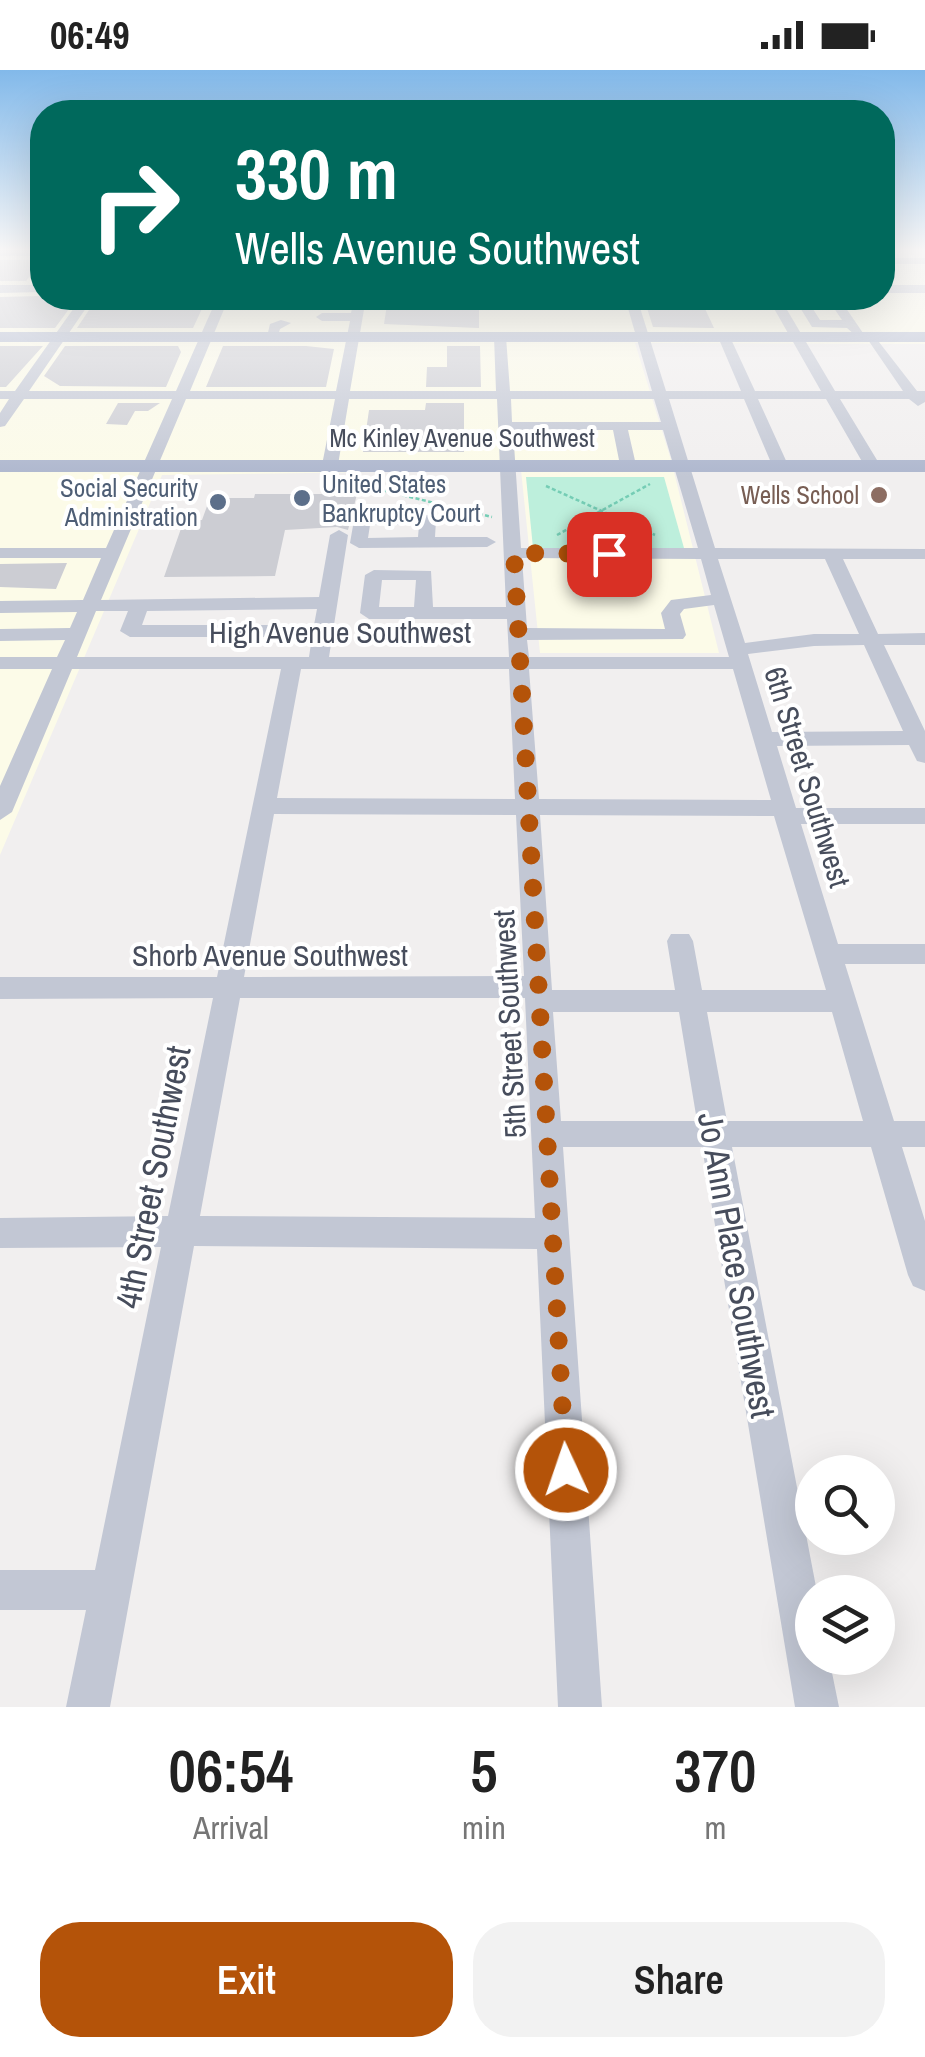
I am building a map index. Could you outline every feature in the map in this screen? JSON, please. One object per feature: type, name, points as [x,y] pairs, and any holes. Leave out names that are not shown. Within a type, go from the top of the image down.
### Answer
[{"type":"main road","points":[[0,338],[798,337],[861,333],[925,337]]},
{"type":"main road","name":"Mc Kinley Avenue Southwest","points":[[0,466],[330,465],[508,471],[628,465],[684,471],[780,465],[925,466]]},
{"type":"street","points":[[0,424],[69,324]]},
{"type":"street","points":[[0,812],[212,324]]},
{"type":"street","points":[[271,338],[274,327],[281,324]]},
{"type":"street","points":[[330,465],[355,324]]},
{"type":"street","name":"6th Street Southwest","points":[[639,324],[925,1276]]},
{"type":"street","points":[[790,324],[872,466]]},
{"type":"street","points":[[818,324],[861,333]]},
{"type":"street","points":[[854,324],[919,394],[925,412]]},
{"type":"street","name":"5th Street Southwest","points":[[500,337],[580,1707]]},
{"type":"street","points":[[724,337],[780,465]]},
{"type":"street","points":[[504,410],[750,395],[919,394]]},
{"type":"street","points":[[0,395],[342,395],[504,410],[619,426],[670,426]]},
{"type":"street","points":[[619,426],[628,465]]},
{"type":"street","name":"4th Street Southwest","points":[[88,1707],[264,806],[305,662],[323,631],[339,535]]},
{"type":"street","points":[[426,542],[925,554]]},
{"type":"street","points":[[0,553],[114,553]]},
{"type":"street","points":[[763,739],[922,744],[831,553]]},
{"type":"street","points":[[423,613],[520,637],[676,635],[670,613],[678,604],[721,598]]},
{"type":"street","points":[[141,603],[130,631],[323,631]]},
{"type":"street","points":[[0,607],[328,603]]},
{"type":"street","points":[[0,635],[78,634]]},
{"type":"street","name":"High Avenue Southwest","points":[[0,663],[305,662],[520,637],[738,656],[814,640],[925,639]]},
{"type":"street","points":[[264,806],[529,806],[925,816]]},
{"type":"street","name":"Jo Ann Place Southwest","points":[[680,941],[817,1707]]},
{"type":"street","points":[[828,954],[925,954]]},
{"type":"street","name":"Shorb Avenue Southwest","points":[[0,988],[229,987],[540,994],[690,1002],[842,1001]]},
{"type":"street","points":[[548,1134],[925,1134]]},
{"type":"street","points":[[0,1233],[282,1230],[553,1234]]},
{"type":"street","points":[[0,1590],[111,1590]]},
{"type":"path","points":[[508,471],[686,549],[707,551]]},
{"type":"path","points":[[363,486],[530,549],[664,477],[684,471]]},
{"type":"shaded area","points":[[0,324],[925,324],[925,344],[635,343],[671,460],[719,653],[540,653],[521,470],[162,475],[0,855]]},
{"type":"green space","points":[[526,477],[664,477],[684,548],[533,548]]},
{"type":"building","points":[[0,324],[58,324],[55,328],[0,328]]},
{"type":"building","points":[[79,324],[195,324],[193,328],[77,328]]},
{"type":"building","points":[[393,324],[479,324],[479,328]]},
{"type":"building","points":[[712,324],[714,328],[653,327]]},
{"type":"building","points":[[0,346],[43,346],[6,387],[0,387]]},
{"type":"building","points":[[65,346],[178,346],[181,352],[166,387],[60,386],[44,376]]},
{"type":"building","points":[[223,346],[334,349],[326,387],[206,387]]},
{"type":"building","points":[[447,346],[480,346],[481,387],[426,387],[427,367],[447,367]]},
{"type":"building","points":[[118,403],[160,403],[148,411],[135,411],[127,425],[106,424]]},
{"type":"building","points":[[426,403],[464,403],[464,452],[363,452],[369,410],[425,410]]},
{"type":"building","points":[[255,494],[357,494],[348,530],[285,530],[275,576],[164,577],[184,520],[202,520],[210,498],[254,498]]},
{"type":"building","points":[[67,563],[56,589],[0,587],[0,564]]},
{"type":"place","name":"Wells School","points":[[879,495]]},
{"type":"place","name":"United States Bankruptcy Court","points":[[302,498]]},
{"type":"place","name":"Social Security Administration","points":[[218,502]]},
{"type":"route","points":[[566,1470],[514,553],[609,554]]}]
